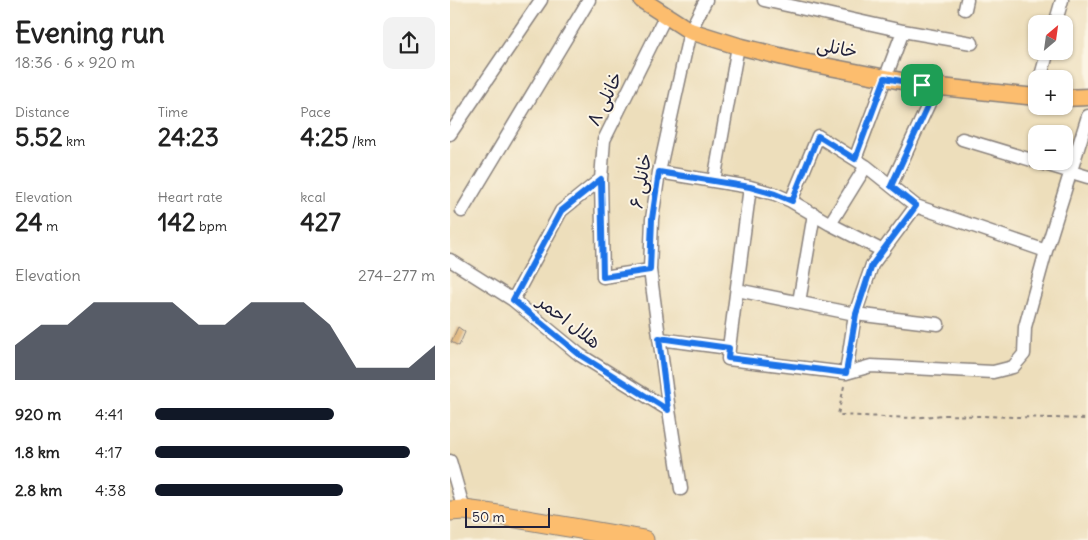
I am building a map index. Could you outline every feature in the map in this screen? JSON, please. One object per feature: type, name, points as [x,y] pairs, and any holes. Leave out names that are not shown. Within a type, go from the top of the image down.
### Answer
[{"type":"highway","points":[[455,508],[644,540]]},
{"type":"main road","name":"خانلی","points":[[642,0],[690,31],[738,46],[804,62],[922,85],[1028,95]]},
{"type":"main road","points":[[1073,98],[1088,97]]},
{"type":"street","points":[[450,134],[541,0]]},
{"type":"street","points":[[462,211],[589,0]]},
{"type":"street","name":"خانلی ۶","points":[[681,489],[668,410],[650,270],[652,219],[659,172],[690,31],[706,0]]},
{"type":"street","points":[[764,0],[972,43]]},
{"type":"street","points":[[1058,15],[1062,0]]},
{"type":"street","name":"خانلی ۸","points":[[650,270],[603,277],[601,179],[604,140],[666,15]]},
{"type":"street","points":[[855,159],[903,30]]},
{"type":"street","points":[[714,181],[738,46]]},
{"type":"street","points":[[891,186],[937,86]]},
{"type":"street","points":[[750,187],[728,358],[846,373],[871,366],[993,372],[1013,367],[1024,354],[1024,327],[1088,116]]},
{"type":"street","points":[[792,201],[818,136],[866,166],[916,206],[1046,251]]},
{"type":"street","points":[[962,139],[1088,177]]},
{"type":"street","points":[[830,224],[866,166]]},
{"type":"street","points":[[659,172],[750,187],[775,194],[792,201],[830,224],[883,251]]},
{"type":"street","points":[[513,300],[561,211],[601,179]]},
{"type":"street","points":[[846,373],[856,314],[872,265],[916,206]]},
{"type":"street","points":[[799,302],[814,214]]},
{"type":"street","name":"هلال احمر","points":[[450,260],[513,300],[580,355],[668,410]]},
{"type":"street","points":[[737,290],[856,314],[938,324]]},
{"type":"street","points":[[659,338],[729,348]]},
{"type":"street","points":[[450,462],[455,508]]},
{"type":"path","points":[[846,373],[838,415],[912,418],[944,415],[1088,420]]},
{"type":"building","points":[[458,327],[465,332],[459,346],[451,342]]},
{"type":"route","points":[[885,78],[922,85],[937,86],[891,186],[916,206],[872,265],[856,314],[846,373],[728,358],[729,348],[659,338],[668,410],[580,355],[513,300],[561,211],[601,179],[603,277],[650,270],[652,219],[659,172],[750,187],[792,201],[818,136],[855,159],[885,78]]}]
